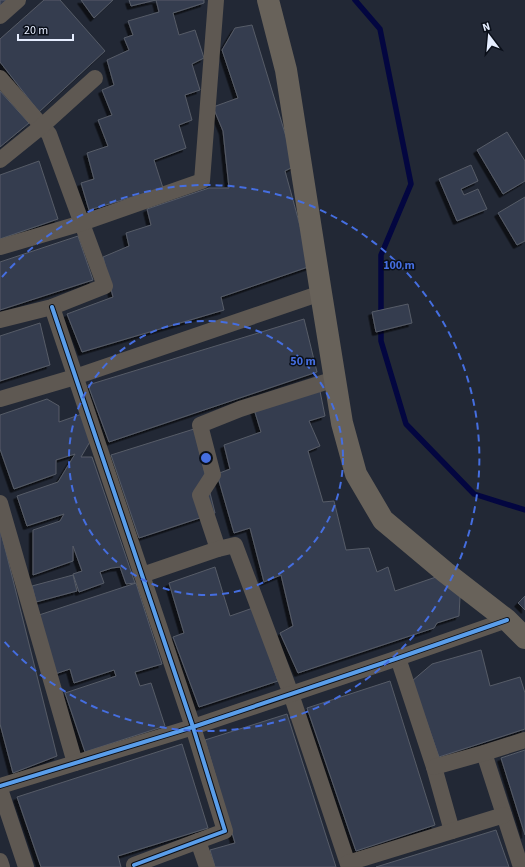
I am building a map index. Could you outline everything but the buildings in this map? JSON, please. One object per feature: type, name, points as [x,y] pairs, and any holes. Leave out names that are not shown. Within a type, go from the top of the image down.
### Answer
[{"type":"main road","points":[[268,0],[286,70],[320,293],[342,423],[356,474],[383,520],[445,572],[507,620],[525,638]]},
{"type":"street","points":[[0,16],[18,0]]},
{"type":"street","points":[[0,247],[82,223],[202,181],[216,0]]},
{"type":"street","points":[[0,78],[50,134],[105,286],[52,306],[0,320]]},
{"type":"street","points":[[0,160],[42,126],[95,78]]},
{"type":"street","points":[[0,399],[75,377],[320,293]]},
{"type":"street","points":[[52,306],[193,728],[225,831],[198,841],[158,862],[134,865]]},
{"type":"street","points":[[218,549],[200,495],[213,474],[200,424],[240,409],[335,379]]},
{"type":"street","points":[[0,503],[75,763]]},
{"type":"street","points":[[142,575],[218,549],[235,545],[291,694],[348,865],[504,815]]},
{"type":"street","points":[[26,867],[0,787],[193,728],[507,620]]},
{"type":"street","points":[[398,658],[434,767],[452,831]]},
{"type":"street","points":[[434,767],[525,740]]},
{"type":"street","points":[[484,753],[521,867]]},
{"type":"street","points":[[198,841],[207,867]]},
{"type":"street","points":[[0,861],[2,867]]},
{"type":"waterway","points":[[355,0],[380,29],[411,184],[381,255],[381,341],[406,424],[474,494],[525,510]]},
{"type":"cycle path","points":[[52,307],[193,727],[225,831],[134,865]]},
{"type":"cycle path","points":[[0,786],[193,727],[507,620]]}]
